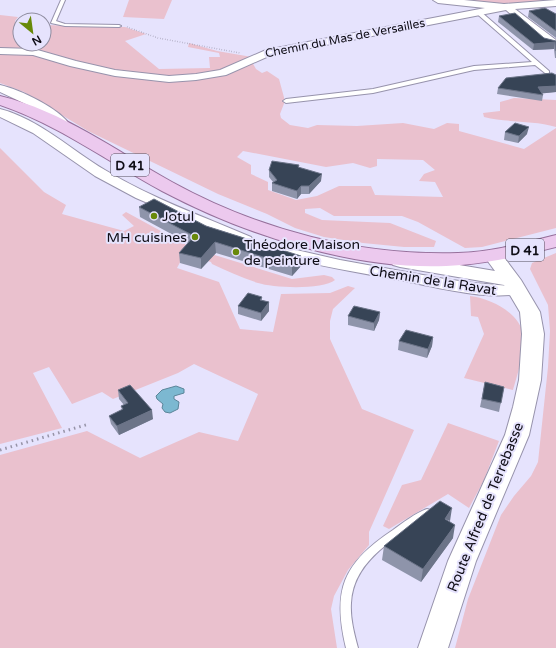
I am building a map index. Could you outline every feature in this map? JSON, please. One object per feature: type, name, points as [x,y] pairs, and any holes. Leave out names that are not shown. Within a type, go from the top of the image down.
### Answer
[{"type":"main road","name":"D 41","points":[[0,100],[44,115],[197,202],[247,223],[334,249],[378,256],[449,258],[493,256],[538,247],[556,241]]},
{"type":"street","points":[[438,0],[505,7],[556,3]]},
{"type":"street","points":[[505,7],[548,41],[556,44]]},
{"type":"street","name":"Chemin du Mas de Versailles","points":[[0,51],[34,52],[74,64],[115,73],[169,79],[196,77],[222,73],[246,64],[258,56],[288,48],[505,7]]},
{"type":"street","points":[[0,88],[22,96],[49,112],[64,126]]},
{"type":"street","name":"Chemin de la Ravat","points":[[0,113],[37,130],[100,172],[141,195],[216,228],[263,246],[309,259],[438,283],[496,291],[514,285]]},
{"type":"street","points":[[378,256],[482,276],[514,285]]},
{"type":"street","name":"Route Alfred de Terrebasse","points":[[433,648],[462,560],[517,435],[525,407],[533,354],[532,321],[530,312],[514,285],[493,256]]},
{"type":"lane","points":[[63,0],[53,22],[65,25],[119,26]]},
{"type":"lane","points":[[478,12],[547,72]]},
{"type":"lane","points":[[286,101],[373,91],[474,68],[536,63]]},
{"type":"lane","points":[[352,648],[346,620],[346,596],[352,576],[362,560],[378,546],[401,529],[436,507]]},
{"type":"path","points":[[119,26],[139,30],[158,38],[188,42],[224,51],[258,56]]},
{"type":"path","points":[[0,450],[89,424]]},
{"type":"shaded area","points":[[129,0],[172,0],[164,19],[123,17]]},
{"type":"shaded area","points":[[450,0],[556,0],[556,2],[506,6]]},
{"type":"shaded area","points":[[0,15],[12,16],[12,49],[0,49]]},
{"type":"shaded area","points":[[52,25],[125,27],[146,34],[125,41],[159,69],[210,68],[209,57],[220,57],[219,53],[188,47],[189,43],[217,51],[252,57],[208,74],[173,77],[105,70],[42,52],[52,52]]},
{"type":"shaded area","points":[[0,53],[33,54],[62,64],[95,71],[141,79],[169,80],[191,79],[252,62],[256,69],[262,73],[267,71],[279,79],[285,101],[280,114],[281,118],[290,125],[308,128],[317,125],[357,126],[403,123],[434,129],[447,123],[459,124],[459,131],[524,149],[556,128],[556,228],[482,247],[465,248],[418,222],[402,216],[334,216],[320,208],[305,209],[305,213],[322,220],[390,223],[436,241],[434,247],[404,247],[324,237],[295,228],[267,214],[218,194],[88,131],[24,92],[0,83]],"holes":[[[243,151],[326,167],[353,163],[370,168],[377,166],[377,159],[423,160],[435,170],[424,174],[419,181],[435,182],[443,197],[375,195],[371,186],[339,186],[317,196],[296,200],[268,190],[268,182],[251,174],[251,165],[237,157]]]},
{"type":"shaded area","points":[[514,98],[556,100],[556,127],[538,123],[484,117],[483,113],[500,111],[500,102]]},
{"type":"shaded area","points":[[0,148],[44,192],[66,205],[62,214],[124,231],[134,226],[122,215],[126,212],[192,248],[292,279],[324,275],[332,277],[335,280],[329,283],[309,287],[265,285],[240,277],[212,264],[211,262],[185,253],[177,268],[219,282],[240,329],[273,332],[281,294],[330,293],[348,286],[355,288],[333,309],[330,321],[330,339],[362,409],[414,430],[369,532],[369,545],[348,570],[334,596],[331,609],[337,648],[0,648],[0,455],[87,431],[140,458],[199,432],[238,441],[258,394],[194,364],[178,373],[113,399],[102,392],[72,404],[49,367],[33,373],[62,428],[0,444]]},
{"type":"shaded area","points":[[556,253],[556,648],[455,648],[468,599],[501,515],[514,496],[531,476],[538,462],[548,367],[550,331],[548,305],[530,269],[532,263]]},
{"type":"shaded area","points":[[470,296],[487,300],[503,308],[517,320],[521,328],[525,340],[521,362],[513,390],[464,378],[484,334],[478,317],[471,316]]},
{"type":"shaded area","points":[[448,423],[499,441],[484,480],[469,508],[448,494],[389,529],[383,526],[402,485],[421,480]]},
{"type":"water","points":[[176,386],[184,389],[184,393],[174,396],[174,399],[179,402],[178,409],[170,413],[165,412],[162,408],[163,404],[157,399],[156,396],[162,390]]},
{"type":"building","points":[[545,8],[556,14],[556,31],[529,11]]},
{"type":"building","points":[[515,13],[544,38],[556,41],[556,51],[555,42],[534,44],[499,16]]},
{"type":"building","points":[[552,73],[556,75],[556,86],[538,87],[543,95],[498,88],[506,78]]},
{"type":"building","points":[[515,123],[529,127],[519,136],[505,132]]},
{"type":"building","points":[[272,161],[299,165],[298,167],[322,174],[309,186],[301,186],[297,191],[272,183],[277,180],[269,170]]},
{"type":"building","points":[[154,199],[206,226],[301,256],[292,266],[215,242],[201,258],[179,253],[194,236],[139,207]]},
{"type":"building","points":[[248,293],[262,297],[260,300],[269,302],[261,313],[238,306]]},
{"type":"building","points":[[354,306],[380,312],[374,323],[348,316]]},
{"type":"building","points":[[406,330],[433,337],[428,349],[399,341]]},
{"type":"building","points":[[485,382],[504,387],[501,403],[482,399]]},
{"type":"building","points":[[130,385],[152,410],[117,426],[109,416],[123,409],[121,406],[128,403],[118,390]]},
{"type":"building","points":[[440,501],[452,508],[445,519],[455,525],[423,569],[384,546]]},
{"type":"place","name":"Jotul","points":[[154,216]]},
{"type":"place","name":"MH cuisines","points":[[195,237]]},
{"type":"place","name":"Théodore Maison de peinture","points":[[236,252]]}]
